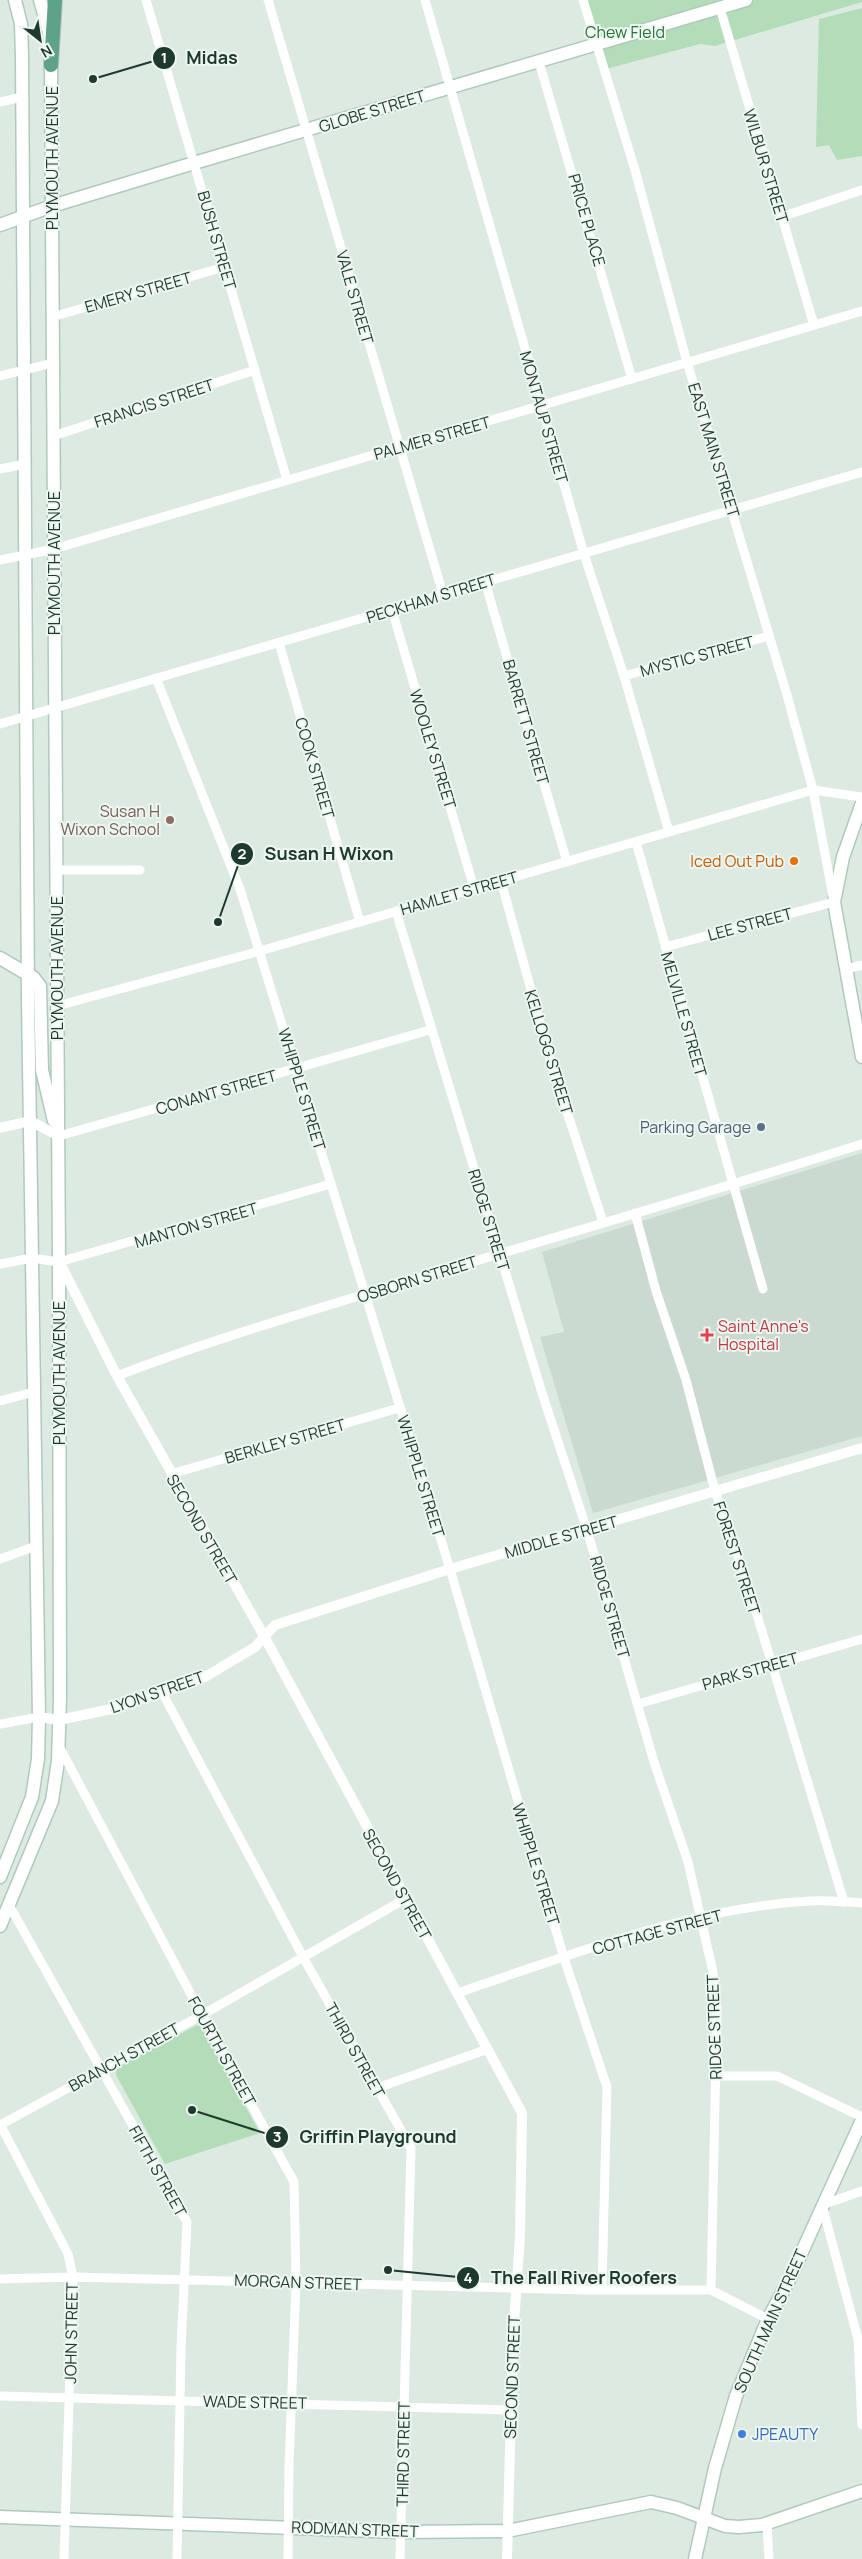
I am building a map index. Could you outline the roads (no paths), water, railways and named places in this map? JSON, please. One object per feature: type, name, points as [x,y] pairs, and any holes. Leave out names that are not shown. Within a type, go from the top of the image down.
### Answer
[{"type":"main road","name":"PLYMOUTH AVENUE","points":[[0,1876],[32,1797],[38,1760],[39,1717],[28,977],[22,30],[15,0]]},
{"type":"main road","points":[[51,65],[55,0]]},
{"type":"main road","name":"GLOBE STREET","points":[[0,225],[52,206],[194,162],[596,46],[746,0]]},
{"type":"main road","name":"PLYMOUTH AVENUE","points":[[0,1926],[49,1811],[56,1780],[59,1720],[60,1262],[51,65],[49,32],[44,1]]},
{"type":"main road","points":[[862,803],[843,857],[834,902],[862,1057]]},
{"type":"main road","points":[[0,958],[38,982],[41,991],[42,1070],[47,1098],[58,1136]]},
{"type":"main road","name":"SOUTH MAIN STREET","points":[[695,2559],[714,2468],[736,2396],[768,2319],[790,2278],[862,2118]]},
{"type":"main road","name":"RODMAN STREET","points":[[0,2518],[401,2532],[507,2531],[651,2502],[677,2508],[725,2526],[739,2527],[767,2523],[862,2491]]},
{"type":"street","name":"BUSH STREET","points":[[146,0],[287,480]]},
{"type":"street","name":"VALE STREET","points":[[268,0],[398,447],[443,594]]},
{"type":"street","name":"MONTAUP STREET","points":[[425,0],[584,554],[624,676],[669,832]]},
{"type":"street","name":"EAST MAIN STREET","points":[[583,0],[635,170],[687,362],[813,790],[834,902]]},
{"type":"street","name":"WILBUR STREET","points":[[720,8],[814,325]]},
{"type":"street","name":"PRICE PLACE","points":[[539,62],[632,378]]},
{"type":"street","points":[[0,102],[22,97]]},
{"type":"street","points":[[782,217],[862,190]]},
{"type":"street","name":"EMERY STREET","points":[[52,318],[224,267]]},
{"type":"street","name":"PALMER STREET","points":[[0,560],[54,549],[862,311]]},
{"type":"street","points":[[0,376],[53,363]]},
{"type":"street","name":"FRANCIS STREET","points":[[54,436],[255,370]]},
{"type":"street","points":[[0,469],[25,464]]},
{"type":"street","name":"PECKHAM STREET","points":[[0,724],[862,472]]},
{"type":"street","name":"BARRETT STREET","points":[[485,582],[568,862]]},
{"type":"street","name":"WOOLEY STREET","points":[[392,610],[474,888]]},
{"type":"street","name":"MYSTIC STREET","points":[[624,676],[769,636]]},
{"type":"street","name":"COOK STREET","points":[[279,643],[360,922]]},
{"type":"street","name":"WHIPPLE STREET","points":[[156,678],[240,889],[260,951],[450,1569],[564,1958],[607,2087],[602,2289]]},
{"type":"street","name":"HAMLET STREET","points":[[57,1006],[260,951],[813,790],[862,797]]},
{"type":"street","name":"MELVILLE STREET","points":[[636,842],[763,1288]]},
{"type":"street","points":[[56,870],[140,870]]},
{"type":"street","name":"KELLOGG STREET","points":[[501,881],[552,1066],[603,1222]]},
{"type":"street","name":"LEE STREET","points":[[665,947],[834,902]]},
{"type":"street","name":"RIDGE STREET","points":[[396,911],[430,1030],[587,1530],[654,1762],[688,1862],[702,1917],[714,1981],[717,2009],[711,2290]]},
{"type":"street","points":[[846,970],[862,965]]},
{"type":"street","name":"CONANT STREET","points":[[58,1136],[296,1070],[430,1030]]},
{"type":"street","points":[[0,1128],[30,1121],[58,1136]]},
{"type":"street","name":"OSBORN STREET","points":[[117,1376],[168,1356],[365,1294],[862,1144]]},
{"type":"street","name":"MANTON STREET","points":[[60,1262],[160,1235],[331,1184]]},
{"type":"street","name":"FOREST STREET","points":[[635,1213],[656,1291],[686,1380],[716,1491],[746,1582],[844,1902]]},
{"type":"street","points":[[0,1264],[32,1258],[60,1262]]},
{"type":"street","name":"SECOND STREET","points":[[60,1262],[117,1376],[264,1636],[522,2113],[520,2236],[515,2289],[510,2410],[507,2559]]},
{"type":"street","points":[[0,1401],[34,1392]]},
{"type":"street","name":"BERKLEY STREET","points":[[171,1474],[399,1408]]},
{"type":"street","name":"MIDDLE STREET","points":[[264,1636],[275,1625],[450,1569],[862,1448]]},
{"type":"street","points":[[0,1559],[36,1546]]},
{"type":"street","name":"LYON STREET","points":[[39,1717],[59,1720],[116,1708],[162,1694],[205,1677],[255,1648],[264,1636]]},
{"type":"street","name":"PARK STREET","points":[[638,1704],[770,1664],[862,1639]]},
{"type":"street","name":"THIRD STREET","points":[[162,1694],[303,1957],[411,2148],[400,2559]]},
{"type":"street","points":[[0,1724],[39,1717]]},
{"type":"street","name":"FOURTH STREET","points":[[58,1745],[202,2015],[294,2182],[296,2282],[293,2404],[289,2466],[290,2527],[288,2559]]},
{"type":"street","name":"BRANCH STREET","points":[[0,2125],[202,2015],[405,1899]]},
{"type":"street","name":"COTTAGE STREET","points":[[457,1993],[564,1958],[702,1917],[810,1901],[862,1903]]},
{"type":"street","name":"FIFTH STREET","points":[[9,1905],[187,2222],[180,2400],[177,2559]]},
{"type":"street","points":[[376,2088],[488,2049]]},
{"type":"street","points":[[717,2076],[777,2076],[862,2118]]},
{"type":"street","name":"JOHN STREET","points":[[0,2125],[68,2254],[73,2277],[64,2559]]},
{"type":"street","points":[[862,2191],[822,2205],[860,2338],[862,2425]]},
{"type":"street","name":"MORGAN STREET","points":[[0,2279],[73,2277],[515,2289],[711,2290],[768,2319]]},
{"type":"street","name":"WADE STREET","points":[[0,2396],[510,2410]]},
{"type":"street","points":[[767,2523],[769,2559]]},
{"type":"place","name":"Midas","points":[[93,79]]},
{"type":"place","name":"Susan H Wixon School","points":[[170,820]]},
{"type":"place","name":"Iced Out Pub","points":[[794,861]]},
{"type":"place","name":"Susan H Wixon","points":[[218,922]]},
{"type":"place","name":"Parking Garage","points":[[761,1127]]},
{"type":"place","name":"Saint Anne's Hospital","points":[[707,1335]]},
{"type":"place","name":"Griffin Playground","points":[[192,2110]]},
{"type":"place","name":"The Fall River Roofers","points":[[388,2270]]},
{"type":"place","name":"JPEAUTY","points":[[742,2434]]},
{"type":"park label","name":"Chew Field","points":[[625,32]]}]
